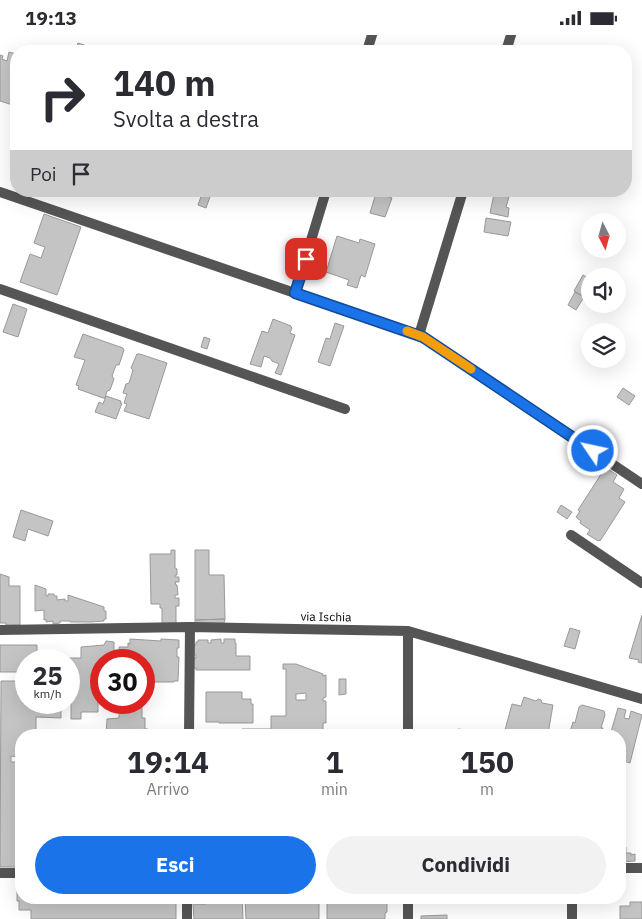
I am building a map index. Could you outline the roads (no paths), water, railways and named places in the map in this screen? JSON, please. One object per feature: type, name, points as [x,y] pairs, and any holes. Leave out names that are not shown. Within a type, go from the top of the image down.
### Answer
[{"type":"street","points":[[15,197],[419,335],[641,481]]},
{"type":"street","points":[[295,293],[324,197]]},
{"type":"street","points":[[419,335],[461,197]]},
{"type":"street","points":[[0,289],[345,409]]},
{"type":"street","points":[[571,535],[642,583]]},
{"type":"street","points":[[189,729],[190,627]]},
{"type":"street","name":"via Ischia","points":[[0,629],[190,627],[408,631],[642,699]]},
{"type":"street","points":[[408,631],[408,729]]},
{"type":"street","points":[[626,868],[642,868]]},
{"type":"street","points":[[0,873],[15,873]]},
{"type":"street","points":[[187,904],[187,919]]},
{"type":"street","points":[[408,904],[408,919]]},
{"type":"street","points":[[572,904],[572,919]]}]
